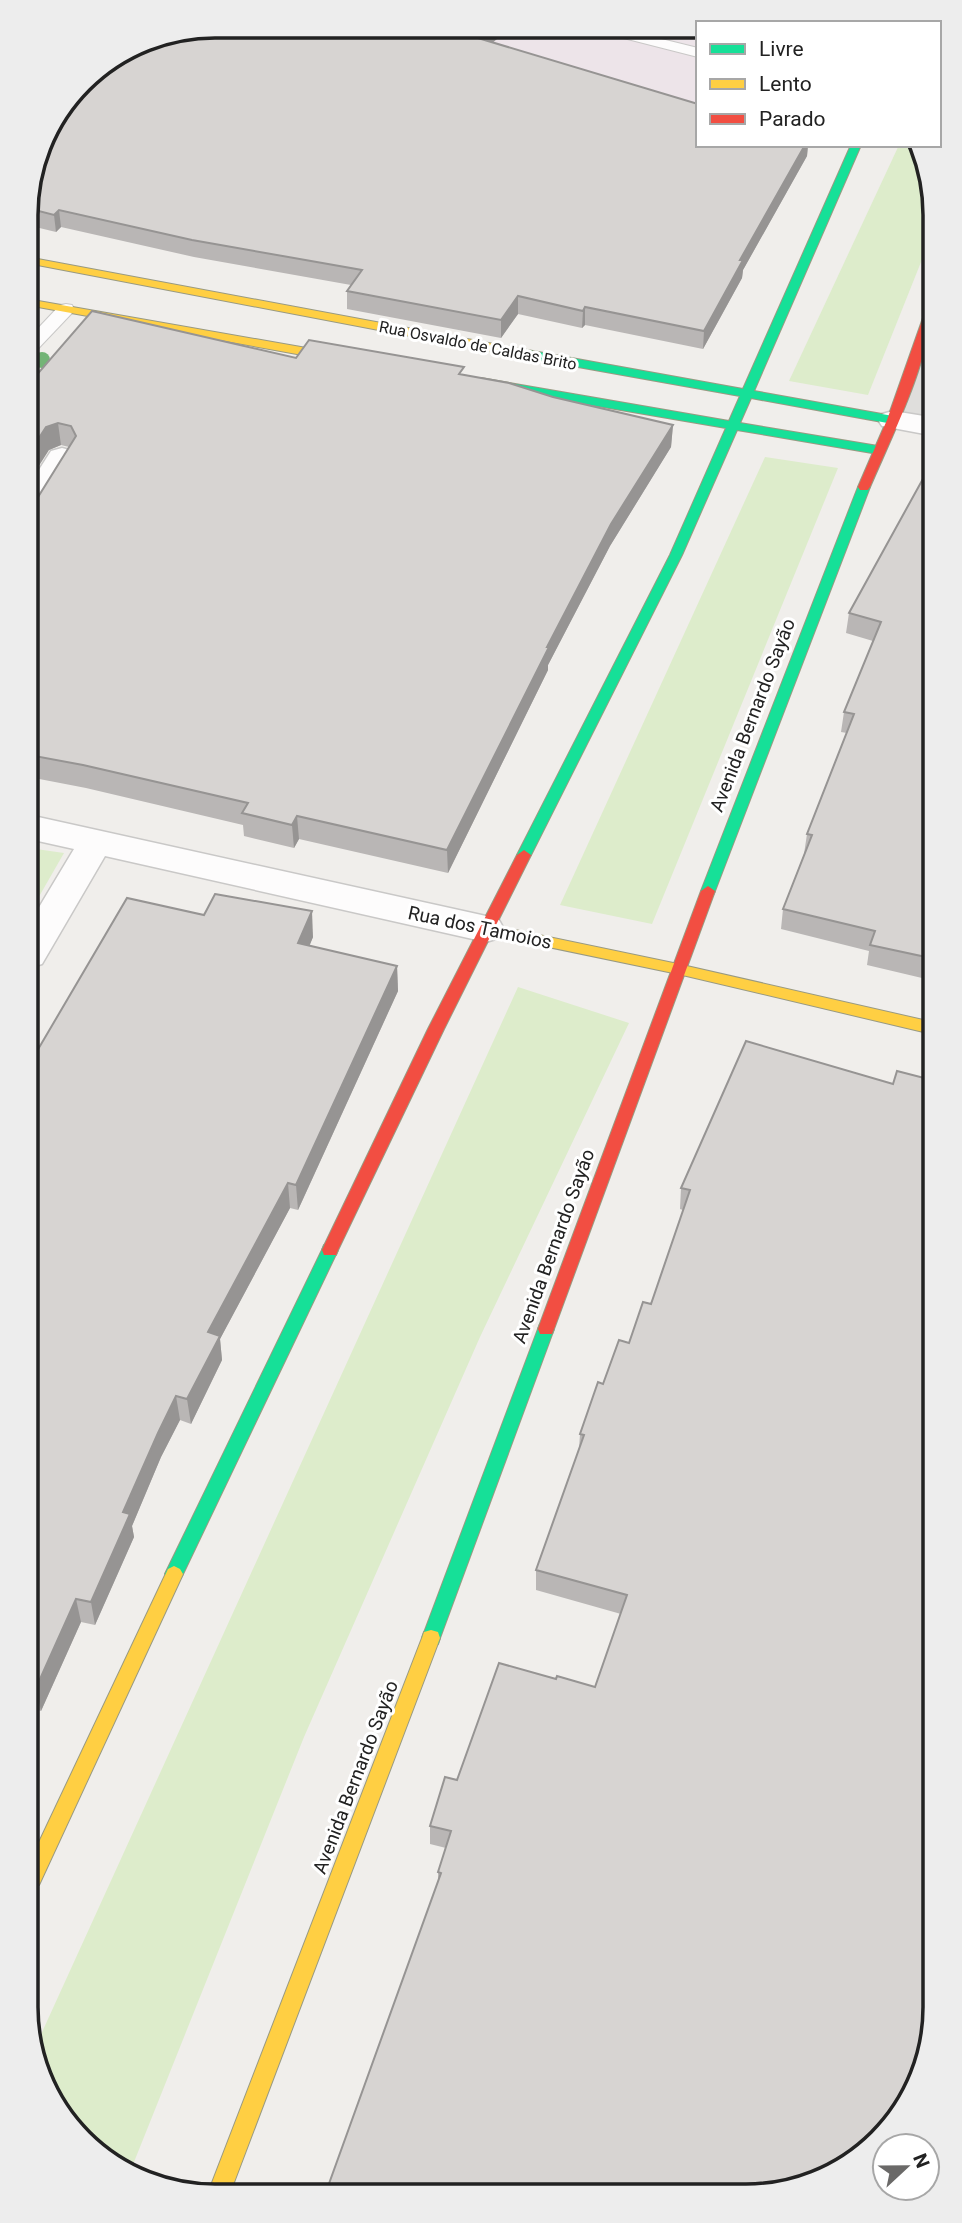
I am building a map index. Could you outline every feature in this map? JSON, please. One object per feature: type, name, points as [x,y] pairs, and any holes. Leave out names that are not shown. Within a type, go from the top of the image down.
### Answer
[{"type":"street","points":[[38,1867],[181,1560],[485,929],[676,555],[736,424],[855,147]]},
{"type":"street","name":"Rua Osvaldo de Caldas Brito","points":[[39,262],[747,395],[923,425]]},
{"type":"street","points":[[95,314],[122,277]]},
{"type":"street","points":[[39,304],[364,362]]},
{"type":"street","name":"Avenida Bernardo Sayão","points":[[222,2184],[422,1663],[678,969],[878,450],[893,420],[923,335]]},
{"type":"street","name":"Rua Osvaldo de Caldas Brito","points":[[460,379],[878,450]]},
{"type":"street","points":[[39,494],[62,457]]},
{"type":"street","name":"Rua dos Tamoios","points":[[39,829],[485,929],[678,969],[923,1026]]},
{"type":"street","points":[[39,939],[96,842]]},
{"type":"lane","points":[[641,38],[696,52]]},
{"type":"lane","points":[[39,337],[66,309]]},
{"type":"shaded area","points":[[696,38],[696,112],[439,39]]},
{"type":"shaded area","points":[[923,335],[923,425],[893,420]]},
{"type":"green space","points":[[898,147],[910,147],[922,192],[923,257],[868,395],[789,381]]},
{"type":"green space","points":[[765,457],[838,468],[652,924],[560,905]]},
{"type":"green space","points":[[39,849],[64,853],[39,897]]},
{"type":"green space","points":[[518,987],[629,1023],[480,1337],[304,1737],[133,2164],[90,2133],[75,2115],[52,2075],[41,2035]]},
{"type":"building","points":[[480,38],[696,103],[696,147],[804,147],[740,260],[743,260],[704,331],[585,307],[583,311],[518,296],[501,320],[347,291],[362,270],[192,240],[59,210],[54,215],[39,211],[45,170],[62,127],[90,90],[117,68],[148,52],[181,42],[204,39]]},
{"type":"building","points":[[92,311],[296,358],[309,340],[464,367],[459,374],[509,383],[553,397],[673,425],[611,524],[447,850],[297,816],[292,825],[242,813],[248,803],[39,757],[39,496],[76,436],[71,426],[58,423],[46,427],[39,438],[39,372]]},
{"type":"building","points":[[923,479],[923,956],[870,945],[875,931],[783,909],[812,835],[807,834],[854,714],[844,712],[881,622],[849,613]]},
{"type":"building","points":[[215,894],[312,911],[298,943],[397,966],[296,1185],[288,1183],[208,1332],[220,1336],[187,1399],[176,1396],[158,1433],[123,1512],[130,1514],[91,1602],[76,1599],[38,1683],[39,1048],[127,898],[204,915]]},
{"type":"building","points":[[746,1041],[893,1084],[897,1071],[923,1078],[923,2019],[914,2064],[900,2096],[887,2115],[854,2148],[814,2171],[770,2183],[329,2184],[441,1873],[438,1872],[451,1831],[430,1826],[445,1777],[457,1780],[499,1663],[595,1687],[627,1595],[536,1570],[584,1435],[580,1434],[598,1382],[603,1384],[619,1340],[629,1343],[643,1302],[651,1304],[690,1190],[681,1188]]},
{"type":"traffic: fast","points":[[524,855],[676,555],[855,147]]},
{"type":"traffic: fast","points":[[494,348],[893,420]]},
{"type":"traffic: fast","points":[[481,382],[878,450]]},
{"type":"traffic: fast","points":[[708,891],[864,487]]},
{"type":"traffic: fast","points":[[174,1574],[330,1250]]},
{"type":"traffic: fast","points":[[431,1638],[546,1329]]},
{"type":"traffic: slow","points":[[39,262],[494,348]]},
{"type":"traffic: slow","points":[[39,304],[352,360]]},
{"type":"traffic: slow","points":[[486,929],[678,969],[923,1026]]},
{"type":"traffic: slow","points":[[38,1866],[174,1574]]},
{"type":"traffic: slow","points":[[222,2184],[431,1638]]},
{"type":"traffic: jam","points":[[864,487],[893,420],[923,335]]},
{"type":"traffic: jam","points":[[330,1250],[436,1029],[524,855]]},
{"type":"traffic: jam","points":[[546,1329],[708,891]]}]
